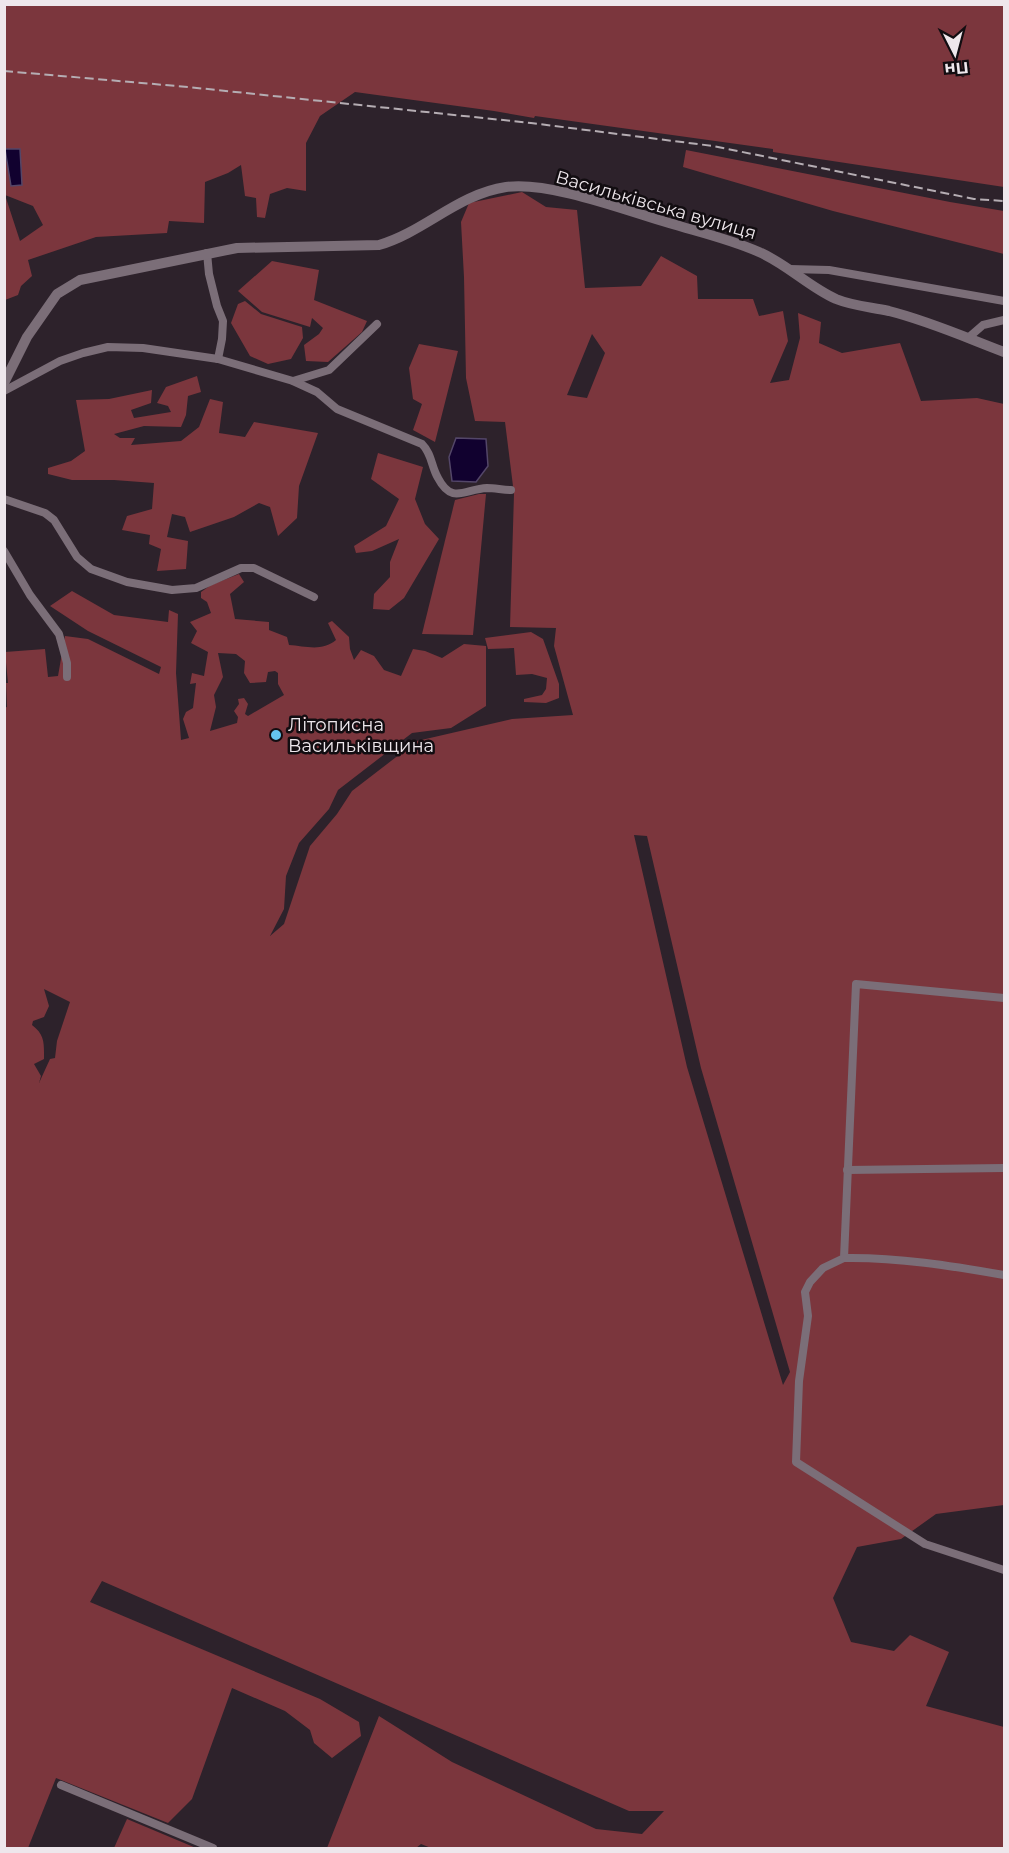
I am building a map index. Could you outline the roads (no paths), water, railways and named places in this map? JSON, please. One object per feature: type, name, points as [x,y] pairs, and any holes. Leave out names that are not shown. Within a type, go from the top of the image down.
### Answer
[{"type":"street","name":"Васильківська вулиця","points":[[4,383],[27,337],[57,294],[80,280],[237,248],[379,245],[399,239],[469,198],[493,189],[528,186],[565,193],[701,231],[759,252],[837,299],[889,311],[1005,352]]},
{"type":"street","points":[[207,253],[209,274],[222,321],[222,339],[218,359]]},
{"type":"street","name":"Васильківська вулиця","points":[[790,269],[829,270],[1005,301]]},
{"type":"street","points":[[968,338],[983,325],[1005,320]]},
{"type":"street","points":[[293,381],[329,370],[377,324]]},
{"type":"street","points":[[4,391],[60,362],[108,347],[143,348],[218,359],[293,381],[317,393],[337,409],[422,444],[433,461],[437,477],[447,491],[460,495],[486,488],[511,490]]},
{"type":"street","points":[[4,499],[45,513],[58,526],[77,557],[91,568],[127,582],[172,590],[196,588],[241,568],[254,568],[314,597]]},
{"type":"street","points":[[4,551],[30,595],[59,634],[67,663],[66,677]]},
{"type":"street","points":[[844,1258],[856,984],[1005,998]]},
{"type":"street","points":[[847,1170],[1005,1168]]},
{"type":"street","points":[[1005,1275],[958,1267],[865,1258],[844,1258],[823,1268],[810,1282],[805,1292],[808,1316],[800,1381],[796,1462],[925,1544],[1005,1570]]},
{"type":"street","points":[[61,1785],[213,1848]]},
{"type":"railway","points":[[4,71],[188,87],[531,123],[713,146],[974,199],[1004,201]]},
{"type":"place","name":"Літописна Васильківщина","points":[[276,735]]}]
